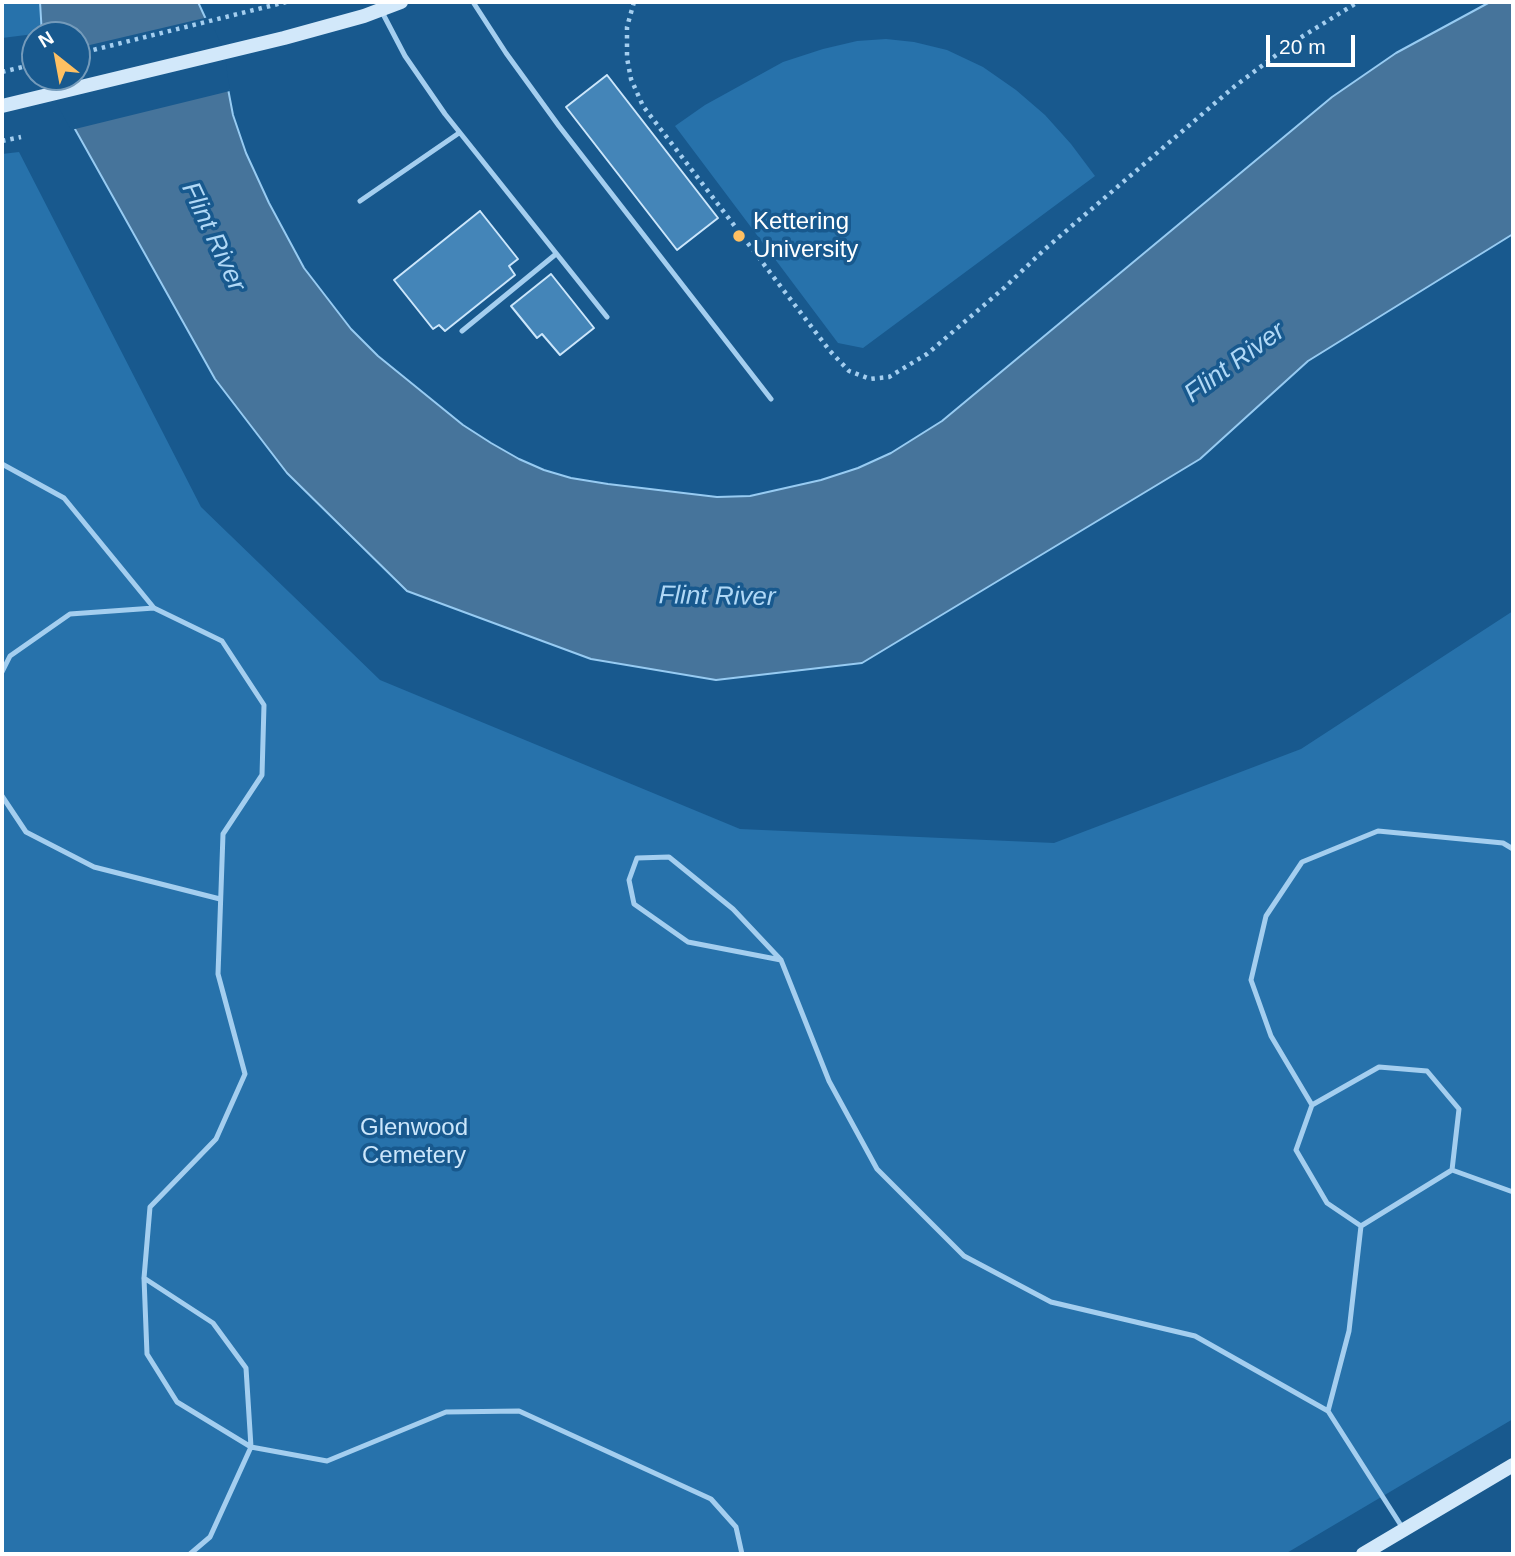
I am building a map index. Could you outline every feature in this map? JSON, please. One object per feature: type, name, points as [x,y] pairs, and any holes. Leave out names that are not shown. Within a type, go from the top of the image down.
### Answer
[{"type":"street","points":[[6,105],[284,38],[401,2]]},
{"type":"street","points":[[1363,1554],[1513,1465]]},
{"type":"lane","points":[[473,2],[559,126],[771,399]]},
{"type":"lane","points":[[381,10],[405,56],[459,133],[607,317]]},
{"type":"lane","points":[[360,201],[459,133]]},
{"type":"lane","points":[[462,331],[556,254]]},
{"type":"lane","points":[[2,464],[64,498],[154,608],[222,641],[264,705],[262,775],[223,834],[218,974],[245,1074],[216,1139],[150,1207],[144,1278],[147,1354],[177,1402],[251,1447],[327,1461],[446,1412],[519,1411],[711,1499],[736,1527],[742,1554]]},
{"type":"lane","points":[[2,672],[10,656],[70,614],[154,608]]},
{"type":"lane","points":[[2,796],[26,832],[94,867],[220,899]]},
{"type":"lane","points":[[1312,1105],[1271,1037],[1251,980],[1266,916],[1302,862],[1378,831],[1503,844],[1513,849]]},
{"type":"lane","points":[[781,960],[688,942],[634,904],[629,880],[637,858],[669,857],[733,909],[781,960],[829,1081],[877,1169],[964,1256],[1051,1302],[1195,1336],[1328,1411],[1404,1530]]},
{"type":"lane","points":[[1361,1226],[1327,1203],[1296,1150],[1312,1105],[1379,1067],[1427,1071],[1459,1109],[1452,1170]]},
{"type":"lane","points":[[1452,1170],[1513,1192]]},
{"type":"lane","points":[[1361,1226],[1452,1170]]},
{"type":"lane","points":[[1328,1411],[1349,1331],[1361,1226]]},
{"type":"lane","points":[[144,1278],[213,1323],[246,1368],[251,1447],[209,1537],[190,1554]]},
{"type":"path","points":[[91,51],[286,2]]},
{"type":"path","points":[[634,2],[627,27],[627,58],[631,79],[643,106],[830,351],[849,371],[870,379],[889,377],[928,354],[1236,86],[1313,29],[1358,2]]},
{"type":"path","points":[[2,72],[21,67]]},
{"type":"path","points":[[2,141],[21,136]]},
{"type":"green space","points":[[2,2],[40,2],[41,21],[21,21],[21,36],[2,38]]},
{"type":"green space","points":[[886,39],[947,50],[983,67],[1045,115],[1095,176],[863,348],[838,343],[675,126],[705,105],[783,62],[857,41]]},
{"type":"green space","name":"Glenwood Cemetery","points":[[19,152],[201,507],[380,680],[740,829],[1054,843],[1301,749],[1513,611],[1513,1419],[1285,1554],[2,1554],[2,154]]},
{"type":"water","name":"Flint River","points":[[40,2],[198,2],[221,52],[233,115],[246,153],[269,203],[304,268],[351,329],[378,356],[463,425],[491,443],[544,470],[608,484],[717,497],[750,496],[821,480],[858,468],[891,453],[942,421],[1332,97],[1396,53],[1490,2],[1513,2],[1513,234],[1308,361],[1200,459],[862,663],[716,680],[591,659],[407,591],[287,473],[215,379],[54,91],[91,91],[91,21],[41,21]]},
{"type":"pier","points":[[209,17],[224,51],[230,91],[71,130],[50,91],[91,91],[91,45]]},
{"type":"building","points":[[607,75],[718,218],[677,250],[566,107]]},
{"type":"building","points":[[480,211],[518,259],[509,266],[515,275],[445,331],[439,325],[433,329],[394,280]]},
{"type":"building","points":[[551,274],[594,328],[560,355],[542,334],[537,338],[511,306]]},
{"type":"place","name":"Kettering University","points":[[739,236]]}]
